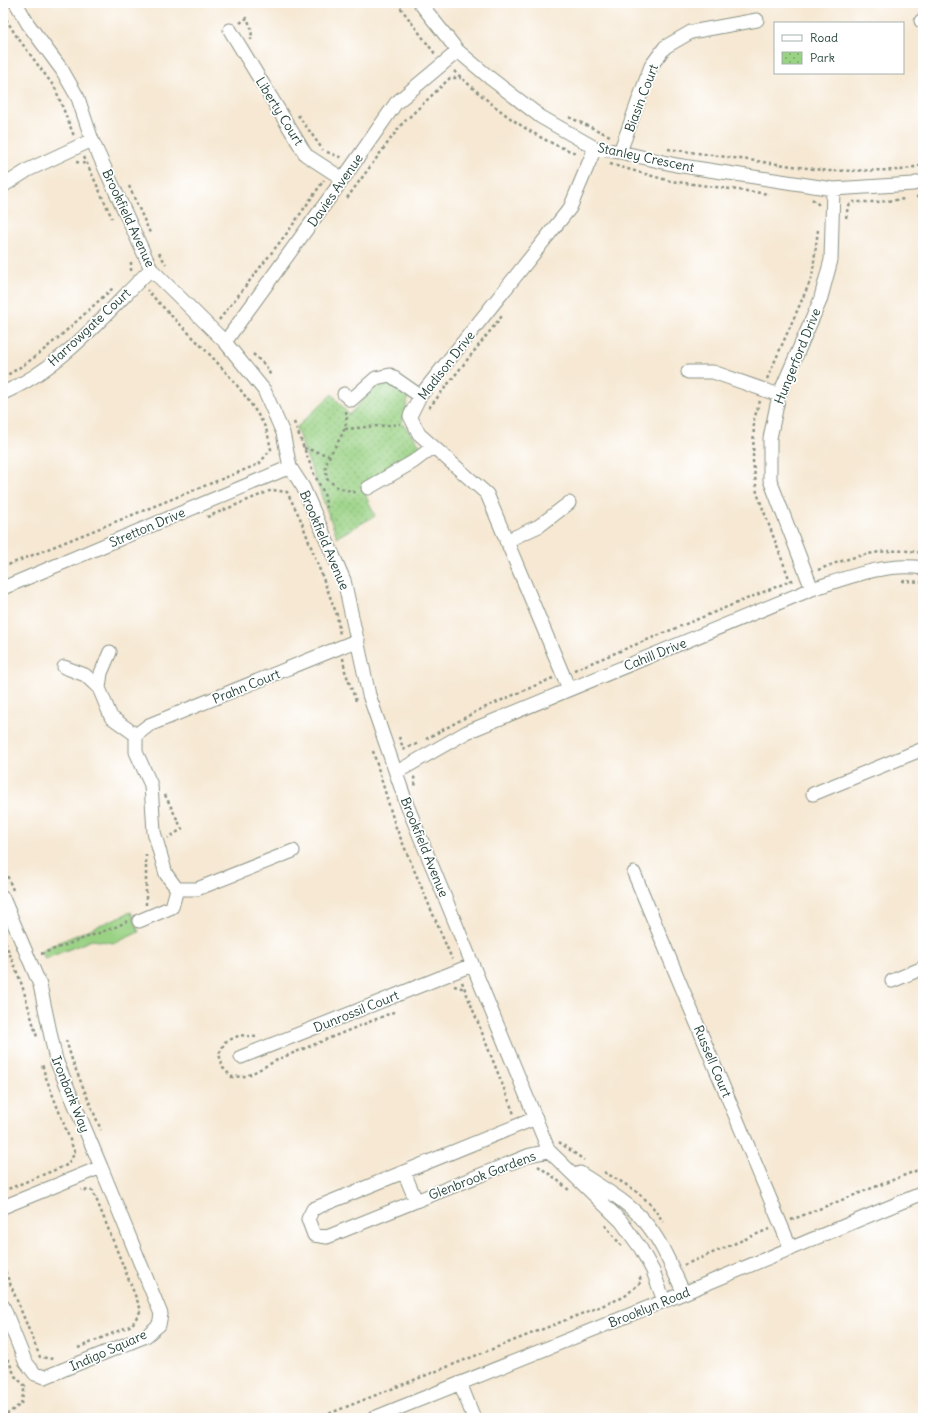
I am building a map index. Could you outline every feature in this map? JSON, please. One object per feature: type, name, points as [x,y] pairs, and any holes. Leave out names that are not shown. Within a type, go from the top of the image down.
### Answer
[{"type":"street","name":"Brookfield Avenue","points":[[16,3],[28,24],[62,70],[78,98],[92,140],[151,269],[225,342],[264,390],[283,433],[290,467],[303,487],[344,580],[369,695],[397,772],[407,806],[549,1151],[621,1222],[641,1249],[653,1271],[664,1301]]},
{"type":"street","name":"Stanley Crescent","points":[[420,3],[458,51],[541,117],[593,153],[622,146],[676,165],[833,189],[913,184],[923,182]]},
{"type":"street","name":"Biasin Court","points":[[622,146],[651,66],[665,47],[691,32],[758,20]]},
{"type":"street","name":"Liberty Court","points":[[230,30],[306,155],[343,179]]},
{"type":"street","name":"Davies Avenue","points":[[225,342],[396,103],[458,51]]},
{"type":"street","points":[[3,186],[28,170],[92,140]]},
{"type":"street","name":"Madison Drive","points":[[414,423],[410,416],[420,396],[570,208],[593,153]]},
{"type":"street","name":"Hungerford Drive","points":[[812,589],[770,480],[770,438],[779,395],[820,301],[831,260],[833,189]]},
{"type":"street","name":"Harrowgate Court","points":[[3,393],[18,386],[47,367],[77,343],[135,276],[151,269]]},
{"type":"street","points":[[688,372],[713,372],[779,395]]},
{"type":"street","points":[[344,394],[351,400],[376,378],[390,375],[420,396]]},
{"type":"street","points":[[414,423],[419,434],[487,494],[569,689]]},
{"type":"street","points":[[368,488],[413,462],[433,447]]},
{"type":"street","name":"Stretton Drive","points":[[3,588],[290,467]]},
{"type":"street","points":[[506,541],[539,526],[569,503]]},
{"type":"street","name":"Cahill Drive","points":[[397,772],[467,732],[812,589],[861,573],[909,566],[923,568]]},
{"type":"street","name":"Prahn Court","points":[[136,735],[149,725],[358,640]]},
{"type":"street","points":[[99,688],[101,673],[110,652]]},
{"type":"street","points":[[64,667],[85,675],[99,688],[111,717],[136,735],[136,752],[152,785],[154,832],[166,874],[177,888],[197,889],[293,851]]},
{"type":"street","points":[[813,794],[923,749]]},
{"type":"street","name":"Russell Court","points":[[634,873],[790,1248]]},
{"type":"street","points":[[138,917],[172,907],[177,888]]},
{"type":"street","name":"Ironbark Way","points":[[3,898],[40,985],[56,1060],[101,1167]]},
{"type":"street","name":"Dunrossil Court","points":[[241,1057],[472,965]]},
{"type":"street","points":[[892,981],[923,968]]},
{"type":"street","name":"Glenbrook Gardens","points":[[536,1118],[313,1209],[308,1219],[314,1235],[327,1237],[530,1155],[549,1151]]},
{"type":"street","points":[[549,1151],[628,1206],[644,1220],[657,1237],[684,1293]]},
{"type":"street","points":[[3,1207],[101,1167]]},
{"type":"street","name":"Indigo Square","points":[[3,1306],[25,1361],[35,1374],[45,1377],[146,1336],[159,1325],[161,1314],[101,1167]]},
{"type":"street","name":"Glenbrook Gardens","points":[[404,1172],[416,1201]]},
{"type":"street","name":"Brooklyn Road","points":[[374,1418],[684,1293],[923,1194]]},
{"type":"street","points":[[641,1249],[657,1237]]},
{"type":"street","points":[[460,1383],[474,1418]]},
{"type":"path","points":[[397,3],[433,52],[485,99],[516,123],[567,150],[593,153],[670,181],[772,194]]},
{"type":"path","points":[[3,14],[15,34],[55,88],[79,146],[113,220]]},
{"type":"path","points":[[230,30],[247,18],[252,30],[251,44]]},
{"type":"path","points":[[346,199],[402,125],[450,78],[461,78]]},
{"type":"path","points":[[295,110],[323,151],[342,158]]},
{"type":"path","points":[[565,115],[622,146]]},
{"type":"path","points":[[664,148],[829,171],[900,170],[923,165]]},
{"type":"path","points":[[915,197],[923,196]]},
{"type":"path","points":[[846,222],[848,206],[853,202],[877,202],[908,198]]},
{"type":"path","points":[[811,199],[818,204],[819,210]]},
{"type":"path","points":[[790,581],[757,493],[753,461],[754,419],[793,317],[812,277],[819,223]]},
{"type":"path","points":[[3,567],[259,464],[271,448],[265,426],[243,394],[214,360],[135,276],[129,255]]},
{"type":"path","points":[[126,277],[135,276]]},
{"type":"path","points":[[3,377],[18,370],[114,287]]},
{"type":"path","points":[[427,411],[507,310]]},
{"type":"path","points":[[344,394],[348,420],[326,467],[327,479],[332,485],[346,491],[359,493],[368,488]]},
{"type":"path","points":[[345,429],[414,423]]},
{"type":"path","points":[[304,448],[331,456]]},
{"type":"path","points":[[202,520],[272,490],[287,492],[300,518],[337,615],[344,663],[356,701]]},
{"type":"path","points":[[814,564],[820,569]]},
{"type":"path","points":[[897,581],[923,582]]},
{"type":"path","points":[[570,664],[573,671]]},
{"type":"path","points":[[372,746],[395,825],[457,971],[518,1125]]},
{"type":"path","points":[[416,791],[414,778],[420,774]]},
{"type":"path","points":[[38,955],[118,926],[138,917],[146,850],[182,829],[164,790]]},
{"type":"path","points":[[3,937],[22,985],[38,1041]]},
{"type":"path","points":[[3,1191],[68,1165],[75,1153],[45,1075],[42,1062]]},
{"type":"path","points":[[557,1140],[586,1161]]},
{"type":"path","points":[[530,1155],[533,1163],[555,1178],[572,1193]]},
{"type":"path","points":[[599,1169],[637,1190],[657,1212],[664,1224]]},
{"type":"path","points":[[74,1350],[132,1325],[141,1310],[93,1191],[78,1189]]},
{"type":"path","points":[[600,1219],[624,1250]]},
{"type":"path","points":[[681,1260],[686,1264]]},
{"type":"path","points":[[3,1266],[40,1357],[52,1359],[59,1356]]},
{"type":"path","points":[[318,1418],[624,1297],[641,1282],[639,1268]]},
{"type":"path","points":[[3,1348],[15,1376],[25,1386],[21,1404],[4,1417]]},
{"type":"path","points":[[4,1417],[10,1418]]},
{"type":"green space","points":[[383,378],[409,395],[402,423],[424,449],[361,485],[375,516],[337,537],[296,428],[332,394],[349,415]]},
{"type":"green space","points":[[131,912],[139,932],[115,943],[92,940],[45,959],[41,950]]}]
